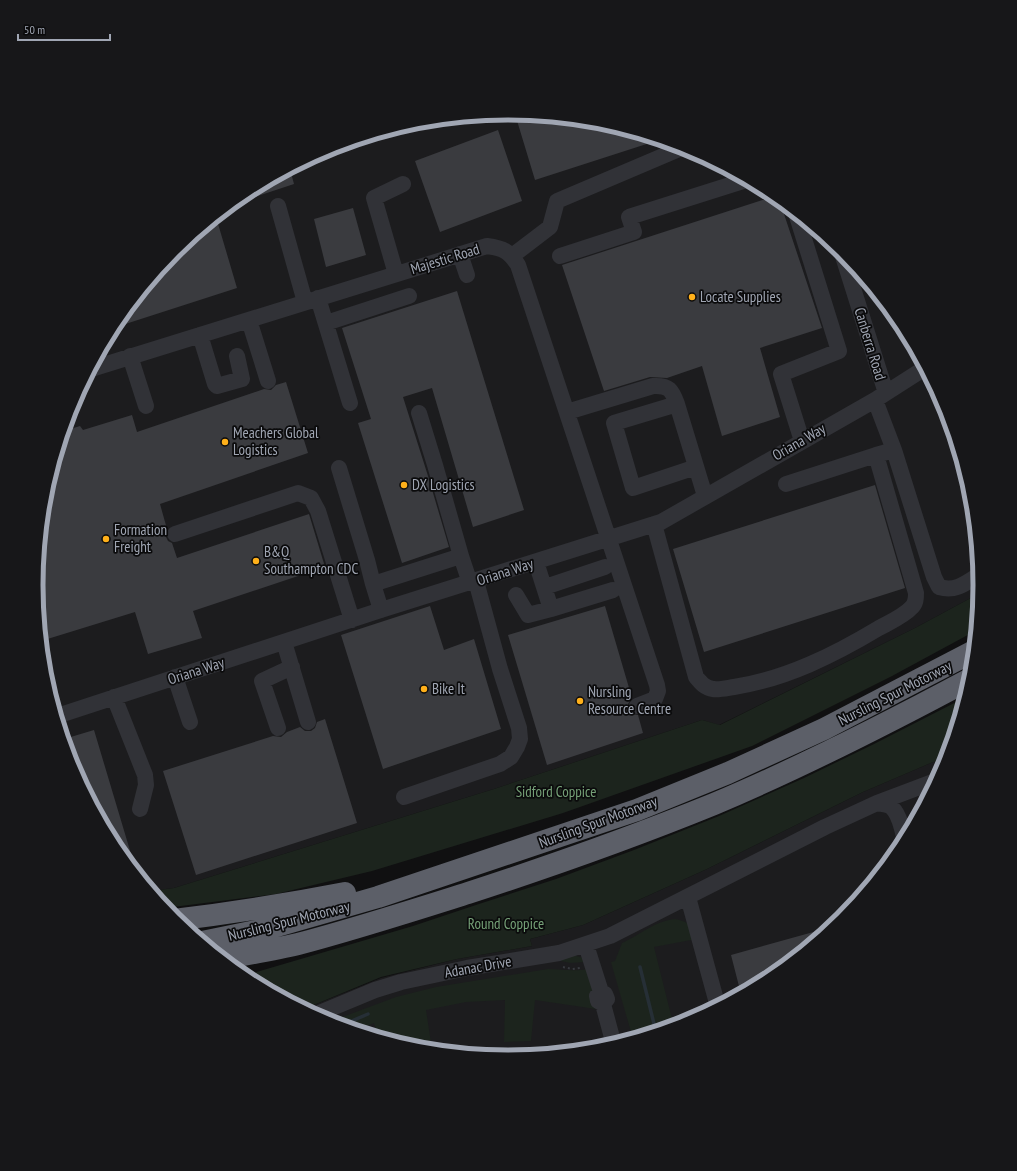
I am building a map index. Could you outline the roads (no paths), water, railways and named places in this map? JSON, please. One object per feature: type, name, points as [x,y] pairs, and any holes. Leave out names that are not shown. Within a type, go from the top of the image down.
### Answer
[{"type":"highway","name":"Nursling Spur Motorway","points":[[208,941],[278,926],[378,897],[636,810],[728,773],[824,729],[969,654]]},
{"type":"highway","name":"Nursling Spur Motorway","points":[[229,958],[295,945],[373,923],[505,881],[586,853],[715,803],[847,742],[964,682]]},
{"type":"highway","points":[[183,919],[298,902],[454,872]]},
{"type":"highway","points":[[241,966],[295,945]]},
{"type":"street","points":[[637,706],[655,699],[658,691],[657,685],[518,265],[512,256],[550,227],[557,201],[676,151]]},
{"type":"street","points":[[560,256],[634,232],[629,217],[740,182]]},
{"type":"street","points":[[396,274],[374,198],[403,184]]},
{"type":"street","points":[[278,206],[312,300],[326,322],[350,403]]},
{"type":"street","points":[[799,222],[839,352],[781,374],[802,441]]},
{"type":"street","name":"Majestic Road","points":[[98,367],[487,246],[505,250],[512,256]]},
{"type":"street","points":[[460,254],[467,275]]},
{"type":"street","name":"Canberra Road","points":[[845,264],[894,450],[934,577],[939,587],[948,590],[959,587],[974,578]]},
{"type":"street","points":[[326,322],[409,296]]},
{"type":"street","points":[[249,320],[268,381]]},
{"type":"street","points":[[200,335],[215,384],[217,386],[242,379],[237,356]]},
{"type":"street","points":[[130,356],[146,406]]},
{"type":"street","name":"Oriana Way","points":[[62,714],[381,610],[661,522],[880,396],[921,370]]},
{"type":"street","points":[[567,412],[653,386],[663,385],[673,394],[677,404],[706,496]]},
{"type":"street","points":[[677,404],[614,423],[633,488],[696,467]]},
{"type":"street","points":[[404,797],[500,764],[511,757],[520,739],[519,728],[473,582],[462,556],[419,413]]},
{"type":"street","points":[[786,484],[894,450]]},
{"type":"street","points":[[654,524],[696,677],[705,687],[714,690],[755,684],[774,678],[833,654],[896,619],[913,606],[916,600],[916,593],[913,580],[876,455]]},
{"type":"street","points":[[338,468],[381,610]]},
{"type":"street","points":[[175,534],[298,493],[312,498],[318,511],[352,620]]},
{"type":"street","points":[[373,584],[462,556]]},
{"type":"street","points":[[536,562],[551,609]]},
{"type":"street","points":[[545,587],[605,567]]},
{"type":"street","points":[[516,595],[528,615],[612,590]]},
{"type":"street","points":[[284,642],[308,722]]},
{"type":"street","points":[[278,728],[262,681],[292,667]]},
{"type":"street","points":[[174,678],[190,722]]},
{"type":"street","points":[[114,697],[145,775],[146,785],[140,809]]},
{"type":"street","name":"Adanac Drive","points":[[322,1012],[375,990],[401,982],[467,968],[559,953],[610,936],[825,827],[877,803],[930,783]]},
{"type":"street","points":[[877,803],[890,806],[899,819],[903,833]]},
{"type":"street","points":[[688,897],[717,1002]]},
{"type":"street","points":[[586,945],[612,1039]]},
{"type":"waterway","points":[[640,967],[655,1027]]},
{"type":"waterway","points":[[348,1022],[368,1014]]},
{"type":"place","name":"Locate Supplies","points":[[692,297]]},
{"type":"place","name":"Meachers Global Logistics","points":[[225,442]]},
{"type":"place","name":"DX Logistics","points":[[404,485]]},
{"type":"place","name":"Formation Freight","points":[[106,539]]},
{"type":"place","name":"B&Q Southampton CDC","points":[[256,561]]},
{"type":"place","name":"Bike It","points":[[424,689]]},
{"type":"place","name":"Nursling Resource Centre","points":[[580,701]]},
{"type":"park label","name":"Sidford Coppice","points":[[556,792]]},
{"type":"park label","name":"Round Coppice","points":[[506,924]]}]
